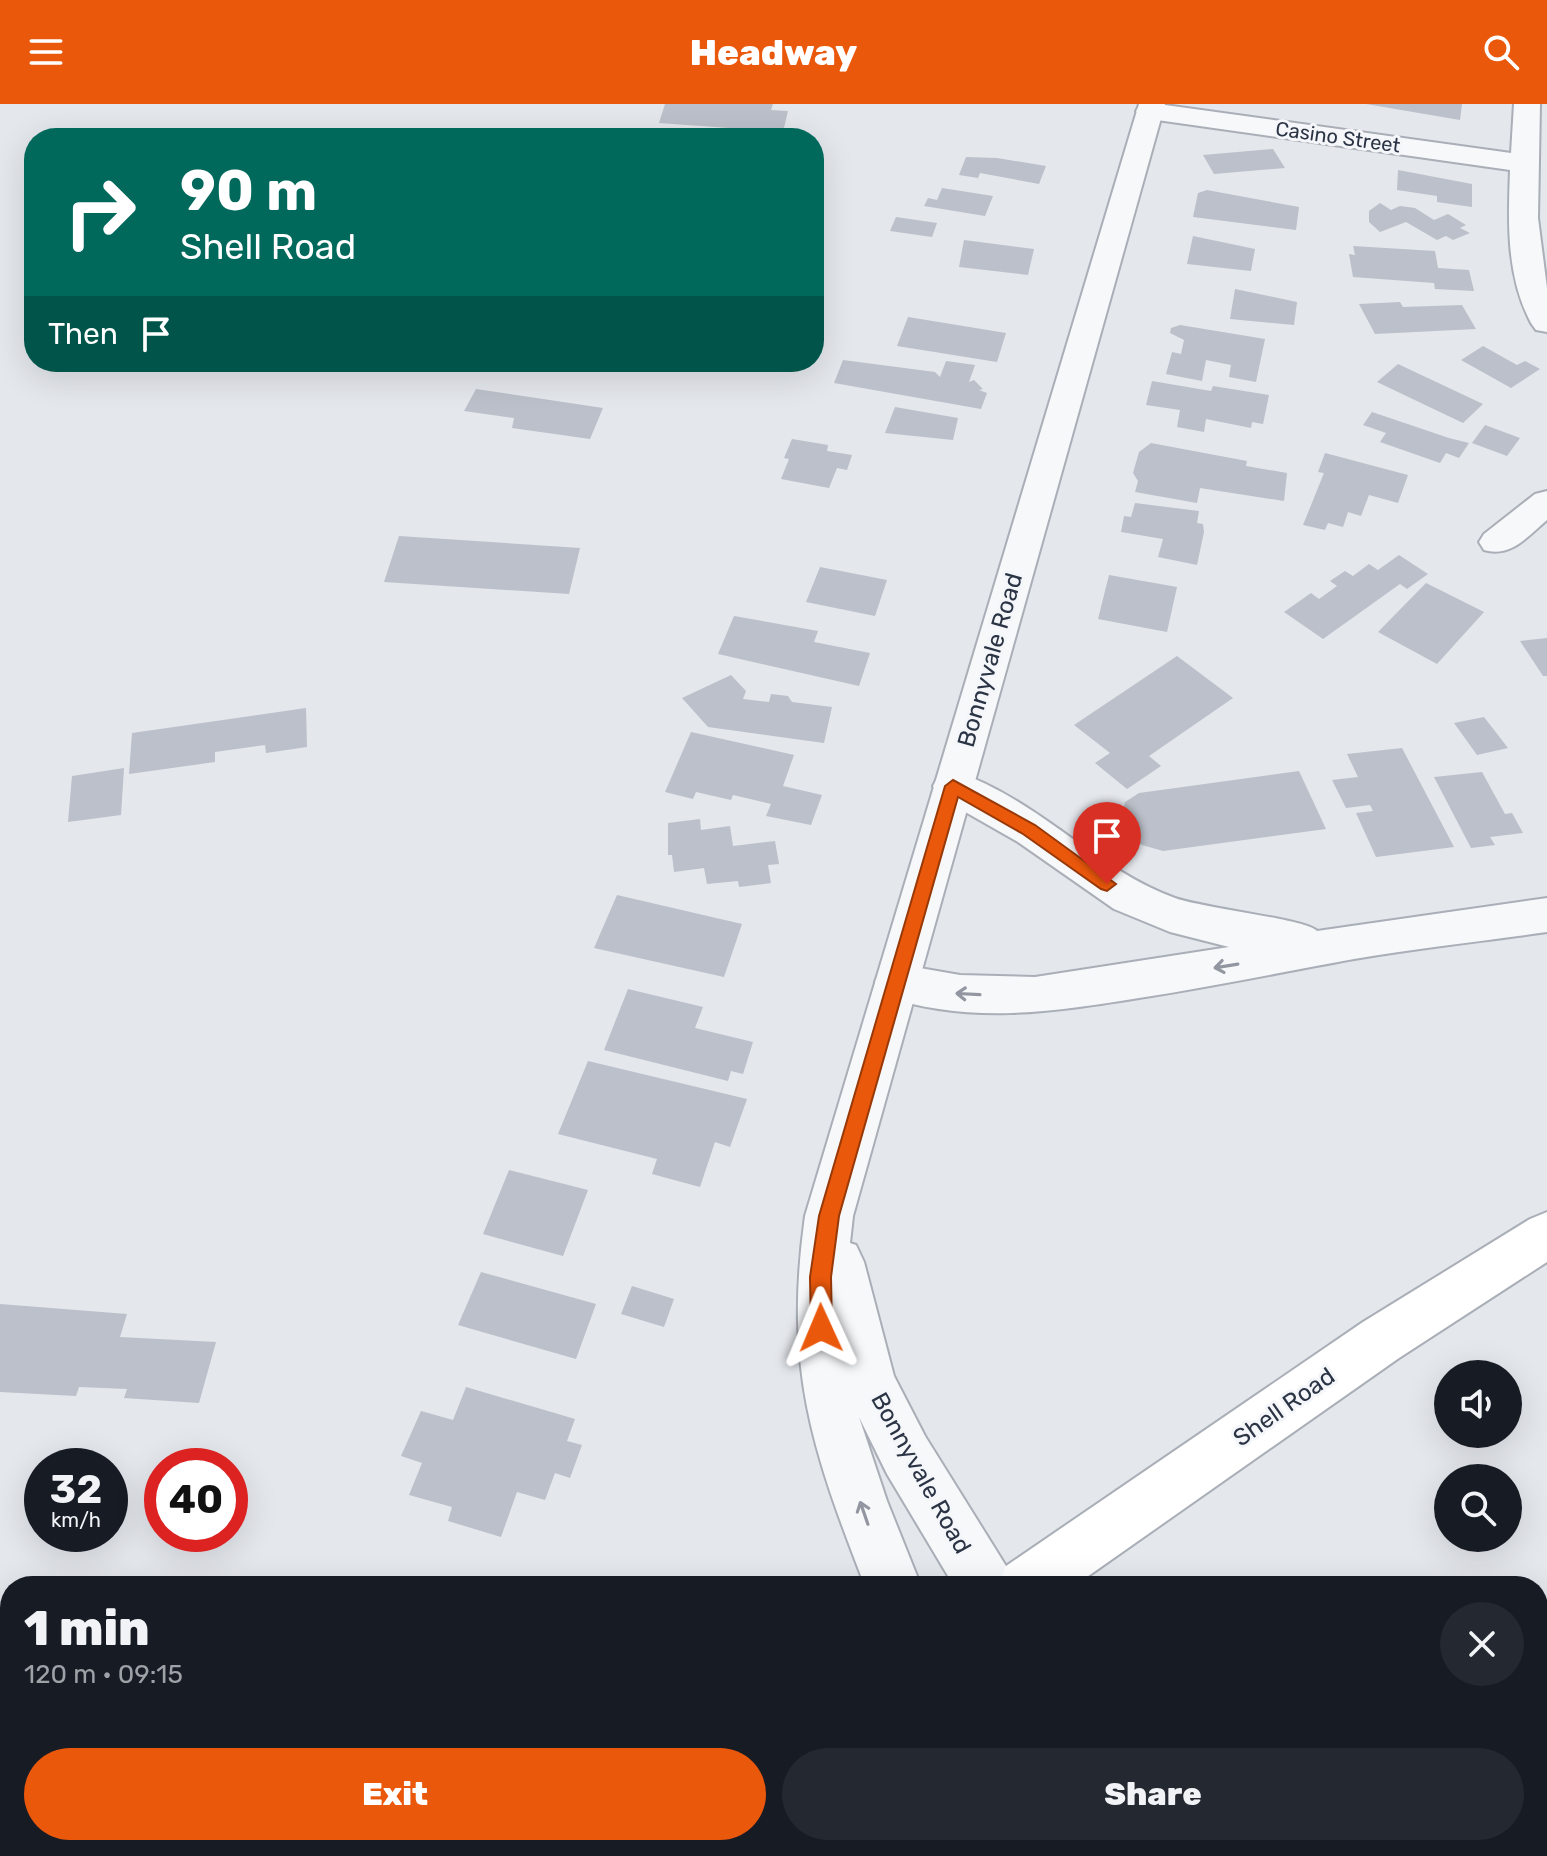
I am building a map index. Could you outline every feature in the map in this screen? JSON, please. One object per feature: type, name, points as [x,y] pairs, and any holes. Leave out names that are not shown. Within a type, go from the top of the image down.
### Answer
[{"type":"main road","name":"Shell Road","points":[[1040,1576],[1381,1340],[1547,1235]]},
{"type":"street","points":[[1527,104],[1527,278],[1538,311],[1547,323]]},
{"type":"street","name":"Casino Street","points":[[1151,107],[1526,164]]},
{"type":"street","name":"Bonnyvale Road","points":[[889,1576],[840,1440],[822,1353],[820,1277],[829,1216],[1151,107]]},
{"type":"street","points":[[1497,542],[1547,502]]},
{"type":"street","points":[[953,786],[1035,833],[1129,897],[1182,918],[1240,933],[1299,940],[1357,941]]},
{"type":"street","points":[[897,982],[960,994],[1035,996],[1246,963],[1357,941],[1547,915]]},
{"type":"street","name":"Bonnyvale Road","points":[[829,1216],[849,1310],[870,1383],[906,1455],[980,1576]]},
{"type":"building","points":[[665,104],[773,104],[771,110],[788,111],[784,128],[659,123]]},
{"type":"building","points":[[1366,104],[1462,104],[1460,120]]},
{"type":"building","points":[[1273,149],[1285,168],[1214,174],[1203,155]]},
{"type":"building","points":[[966,157],[997,158],[1046,166],[1039,184],[980,173],[978,178],[959,175]]},
{"type":"building","points":[[1398,170],[1472,184],[1472,207],[1437,202],[1437,196],[1397,190]]},
{"type":"building","points":[[942,188],[993,196],[985,216],[924,206],[928,198],[937,200]]},
{"type":"building","points":[[1207,190],[1299,207],[1296,230],[1193,217],[1198,193]]},
{"type":"building","points":[[1380,203],[1391,210],[1400,206],[1415,208],[1434,220],[1448,214],[1466,225],[1460,228],[1470,233],[1453,240],[1446,236],[1437,240],[1406,222],[1380,232],[1369,222],[1369,211]]},
{"type":"building","points":[[896,217],[937,223],[932,237],[890,231]]},
{"type":"building","points":[[1193,236],[1255,249],[1251,271],[1187,264]]},
{"type":"building","points":[[964,240],[1034,249],[1028,275],[959,267]]},
{"type":"building","points":[[1353,246],[1435,251],[1438,268],[1469,270],[1474,291],[1435,289],[1434,283],[1353,277],[1349,254],[1355,255]]},
{"type":"building","points":[[1235,289],[1297,302],[1294,325],[1230,319]]},
{"type":"building","points":[[1400,302],[1403,307],[1462,305],[1476,329],[1375,334],[1359,304]]},
{"type":"building","points":[[908,317],[1006,333],[997,362],[897,346]]},
{"type":"building","points":[[1180,325],[1265,339],[1256,382],[1229,377],[1231,365],[1206,360],[1202,381],[1166,374],[1172,352],[1181,354],[1184,340],[1170,333],[1171,328]]},
{"type":"building","points":[[1483,346],[1517,365],[1525,361],[1540,369],[1511,388],[1461,360]]},
{"type":"building","points":[[843,360],[935,372],[940,377],[946,361],[975,365],[969,382],[974,380],[983,389],[979,390],[987,393],[981,409],[834,383]]},
{"type":"building","points":[[1398,364],[1483,404],[1463,423],[1377,382]]},
{"type":"building","points":[[1152,381],[1211,391],[1213,386],[1269,395],[1263,424],[1252,422],[1251,428],[1206,419],[1204,432],[1177,427],[1180,410],[1146,405]]},
{"type":"building","points":[[476,389],[603,408],[590,439],[512,428],[514,418],[464,411]]},
{"type":"building","points":[[895,407],[958,418],[953,440],[885,433]]},
{"type":"building","points":[[1372,412],[1469,443],[1459,458],[1446,453],[1440,463],[1380,442],[1386,433],[1363,425]]},
{"type":"building","points":[[1485,425],[1520,438],[1507,456],[1472,443]]},
{"type":"building","points":[[792,439],[828,445],[827,451],[852,455],[847,470],[837,468],[829,488],[781,479],[789,459],[784,458]]},
{"type":"building","points":[[1151,443],[1247,461],[1246,466],[1287,473],[1284,501],[1200,488],[1197,503],[1135,492],[1138,481],[1133,473],[1139,452]]},
{"type":"building","points":[[1325,453],[1408,475],[1398,503],[1369,495],[1361,516],[1348,512],[1343,527],[1328,523],[1325,530],[1303,525],[1324,473],[1318,472]]},
{"type":"building","points":[[1135,503],[1199,511],[1197,523],[1203,524],[1204,532],[1197,565],[1158,557],[1163,539],[1121,532],[1124,516],[1131,517]]},
{"type":"building","points":[[399,536],[580,548],[569,594],[384,582]]},
{"type":"building","points":[[1399,555],[1428,574],[1407,589],[1400,584],[1323,639],[1284,612],[1311,593],[1319,599],[1337,586],[1330,581],[1345,571],[1353,576],[1369,564],[1378,570]]},
{"type":"building","points":[[820,567],[887,580],[875,616],[806,602]]},
{"type":"building","points":[[1109,575],[1177,587],[1167,632],[1098,619]]},
{"type":"building","points":[[1426,583],[1484,612],[1437,664],[1378,632]]},
{"type":"building","points":[[734,616],[818,631],[814,642],[870,653],[859,686],[718,654]]},
{"type":"building","points":[[1547,638],[1547,676],[1543,676],[1520,641]]},
{"type":"building","points":[[1177,656],[1233,698],[1149,756],[1161,766],[1127,789],[1095,763],[1110,753],[1074,725]]},
{"type":"building","points":[[731,675],[746,691],[743,699],[769,702],[771,694],[788,696],[792,702],[832,707],[824,743],[708,727],[682,698]]},
{"type":"building","points":[[306,708],[307,747],[266,753],[265,745],[215,752],[215,762],[129,774],[132,733]]},
{"type":"building","points":[[1484,717],[1508,748],[1477,755],[1454,723]]},
{"type":"building","points":[[691,732],[794,755],[783,786],[822,795],[811,825],[766,816],[771,804],[733,795],[731,800],[696,792],[693,799],[665,792]]},
{"type":"building","points":[[1402,748],[1454,847],[1376,857],[1356,813],[1373,811],[1370,805],[1346,808],[1332,780],[1358,777],[1347,754]]},
{"type":"building","points":[[124,768],[121,815],[68,822],[72,776]]},
{"type":"building","points":[[1299,771],[1326,829],[1163,851],[1142,845],[1127,832],[1121,817],[1125,802],[1139,793]]},
{"type":"building","points":[[1482,772],[1505,814],[1512,813],[1523,833],[1490,837],[1495,845],[1471,848],[1434,777]]},
{"type":"building","points":[[700,819],[701,830],[730,826],[733,846],[775,841],[779,864],[768,865],[771,883],[739,887],[738,881],[707,884],[704,868],[674,872],[672,855],[668,855],[668,823]]},
{"type":"building","points":[[617,895],[742,924],[724,977],[594,948]]},
{"type":"building","points":[[628,989],[703,1007],[695,1028],[753,1042],[743,1074],[731,1071],[728,1081],[604,1050]]},
{"type":"building","points":[[588,1061],[747,1099],[730,1147],[715,1142],[700,1187],[652,1174],[657,1159],[558,1134]]},
{"type":"building","points":[[509,1170],[588,1190],[563,1256],[483,1234]]},
{"type":"building","points":[[481,1272],[596,1304],[576,1359],[458,1325]]},
{"type":"building","points":[[632,1286],[674,1299],[664,1327],[621,1314]]},
{"type":"building","points":[[0,1304],[127,1314],[120,1337],[216,1342],[199,1403],[124,1398],[127,1389],[79,1387],[76,1396],[0,1392]]},
{"type":"building","points":[[466,1387],[575,1419],[567,1441],[582,1445],[570,1478],[555,1473],[545,1500],[517,1492],[501,1537],[448,1521],[452,1507],[409,1495],[422,1463],[401,1456],[421,1411],[453,1420]]},
{"type":"route","points":[[821,1328],[820,1277],[829,1216],[953,786],[1029,829],[1107,884]]}]
